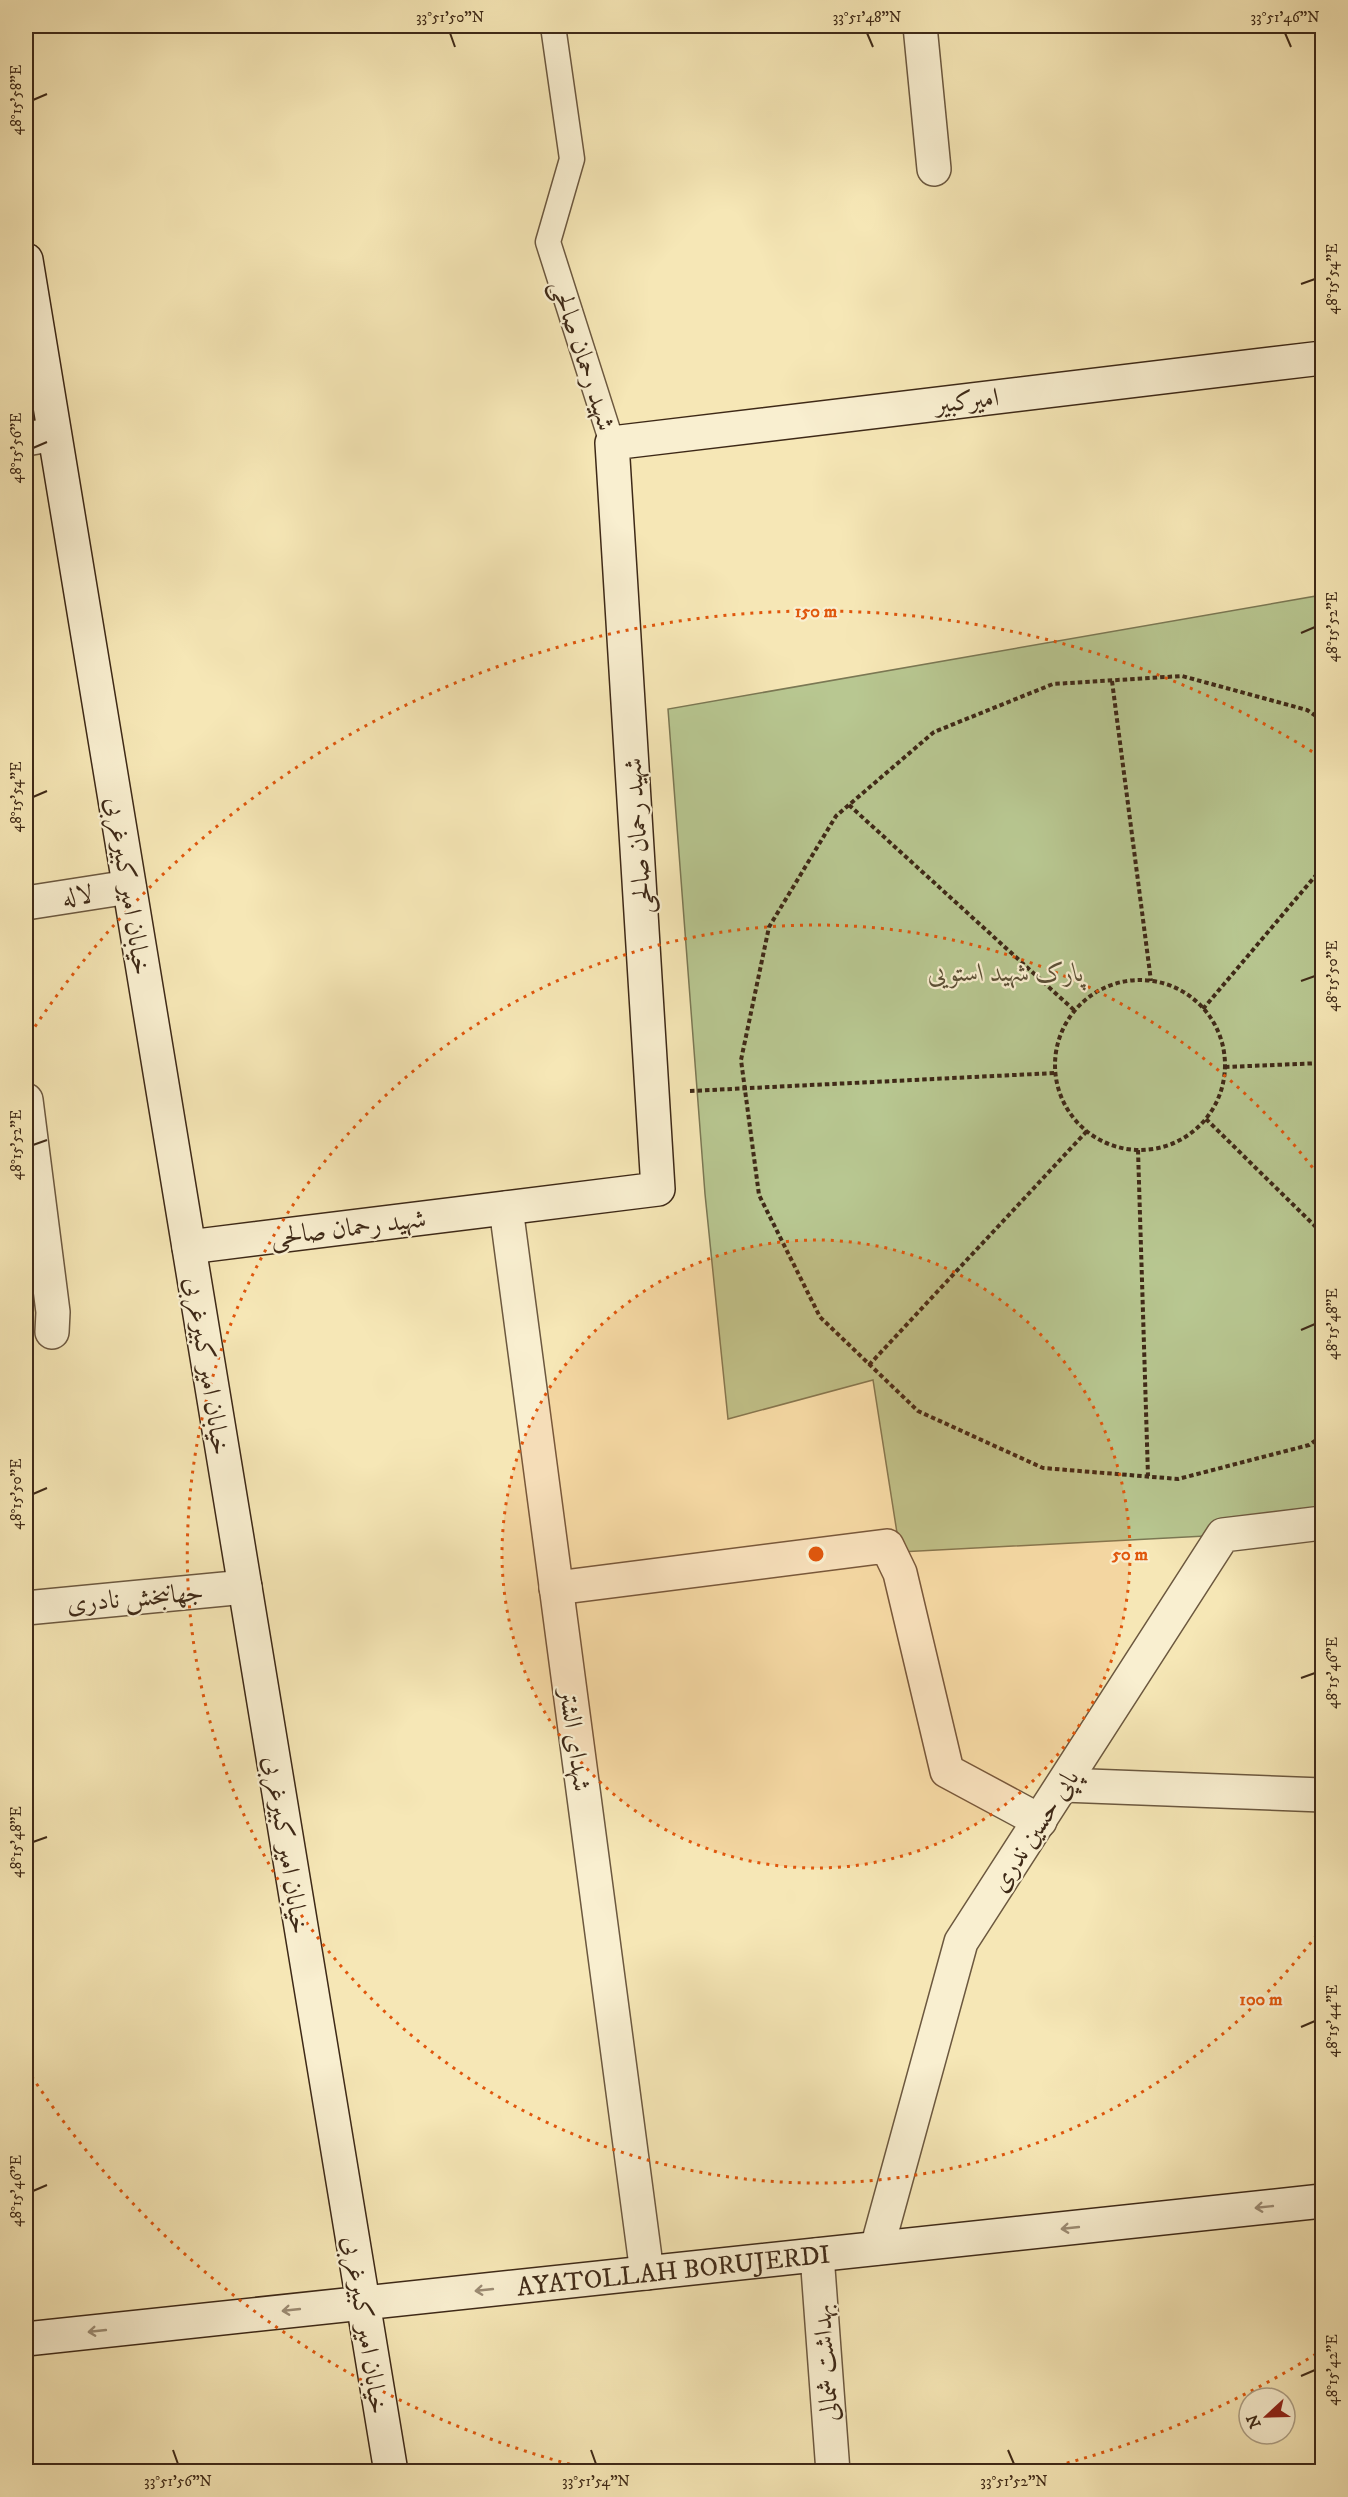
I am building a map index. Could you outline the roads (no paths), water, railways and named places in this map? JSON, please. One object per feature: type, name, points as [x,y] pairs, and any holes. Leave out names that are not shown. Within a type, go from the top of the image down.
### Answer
[{"type":"street","points":[[920,26],[934,169]]},
{"type":"street","name":"خیابان امیر کبیرغربی","points":[[26,260],[40,436],[129,887],[391,2472]]},
{"type":"street","name":"امیرکبیر","points":[[612,443],[1323,358]]},
{"type":"street","name":"شهید رحمان صالحی","points":[[189,1247],[658,1189],[612,443]]},
{"type":"street","name":"لاله","points":[[26,903],[129,887]]},
{"type":"street","points":[[26,1100],[53,1312],[52,1332]]},
{"type":"street","name":"شهدای الشتر","points":[[506,1208],[647,2273]]},
{"type":"street","name":"پاپی حسین ندری","points":[[877,2248],[962,1942],[1223,1535],[1323,1523]]},
{"type":"street","points":[[556,1588],[887,1546],[900,1573],[947,1771],[1040,1821]]},
{"type":"street","name":"جهانبخش نادری","points":[[26,1608],[245,1587]]},
{"type":"street","points":[[1062,1785],[1323,1795]]},
{"type":"street","name":"AYATOLLAH BORUJERDI","points":[[26,2339],[1323,2201]]},
{"type":"street","name":"بهداشت شمالی","points":[[817,2255],[833,2472]]},
{"type":"lane","name":"شهید رحمان صالحی","points":[[553,26],[572,159],[548,242],[612,443]]},
{"type":"park label","name":"پارک شهید استویی","points":[[1006,972]]}]
